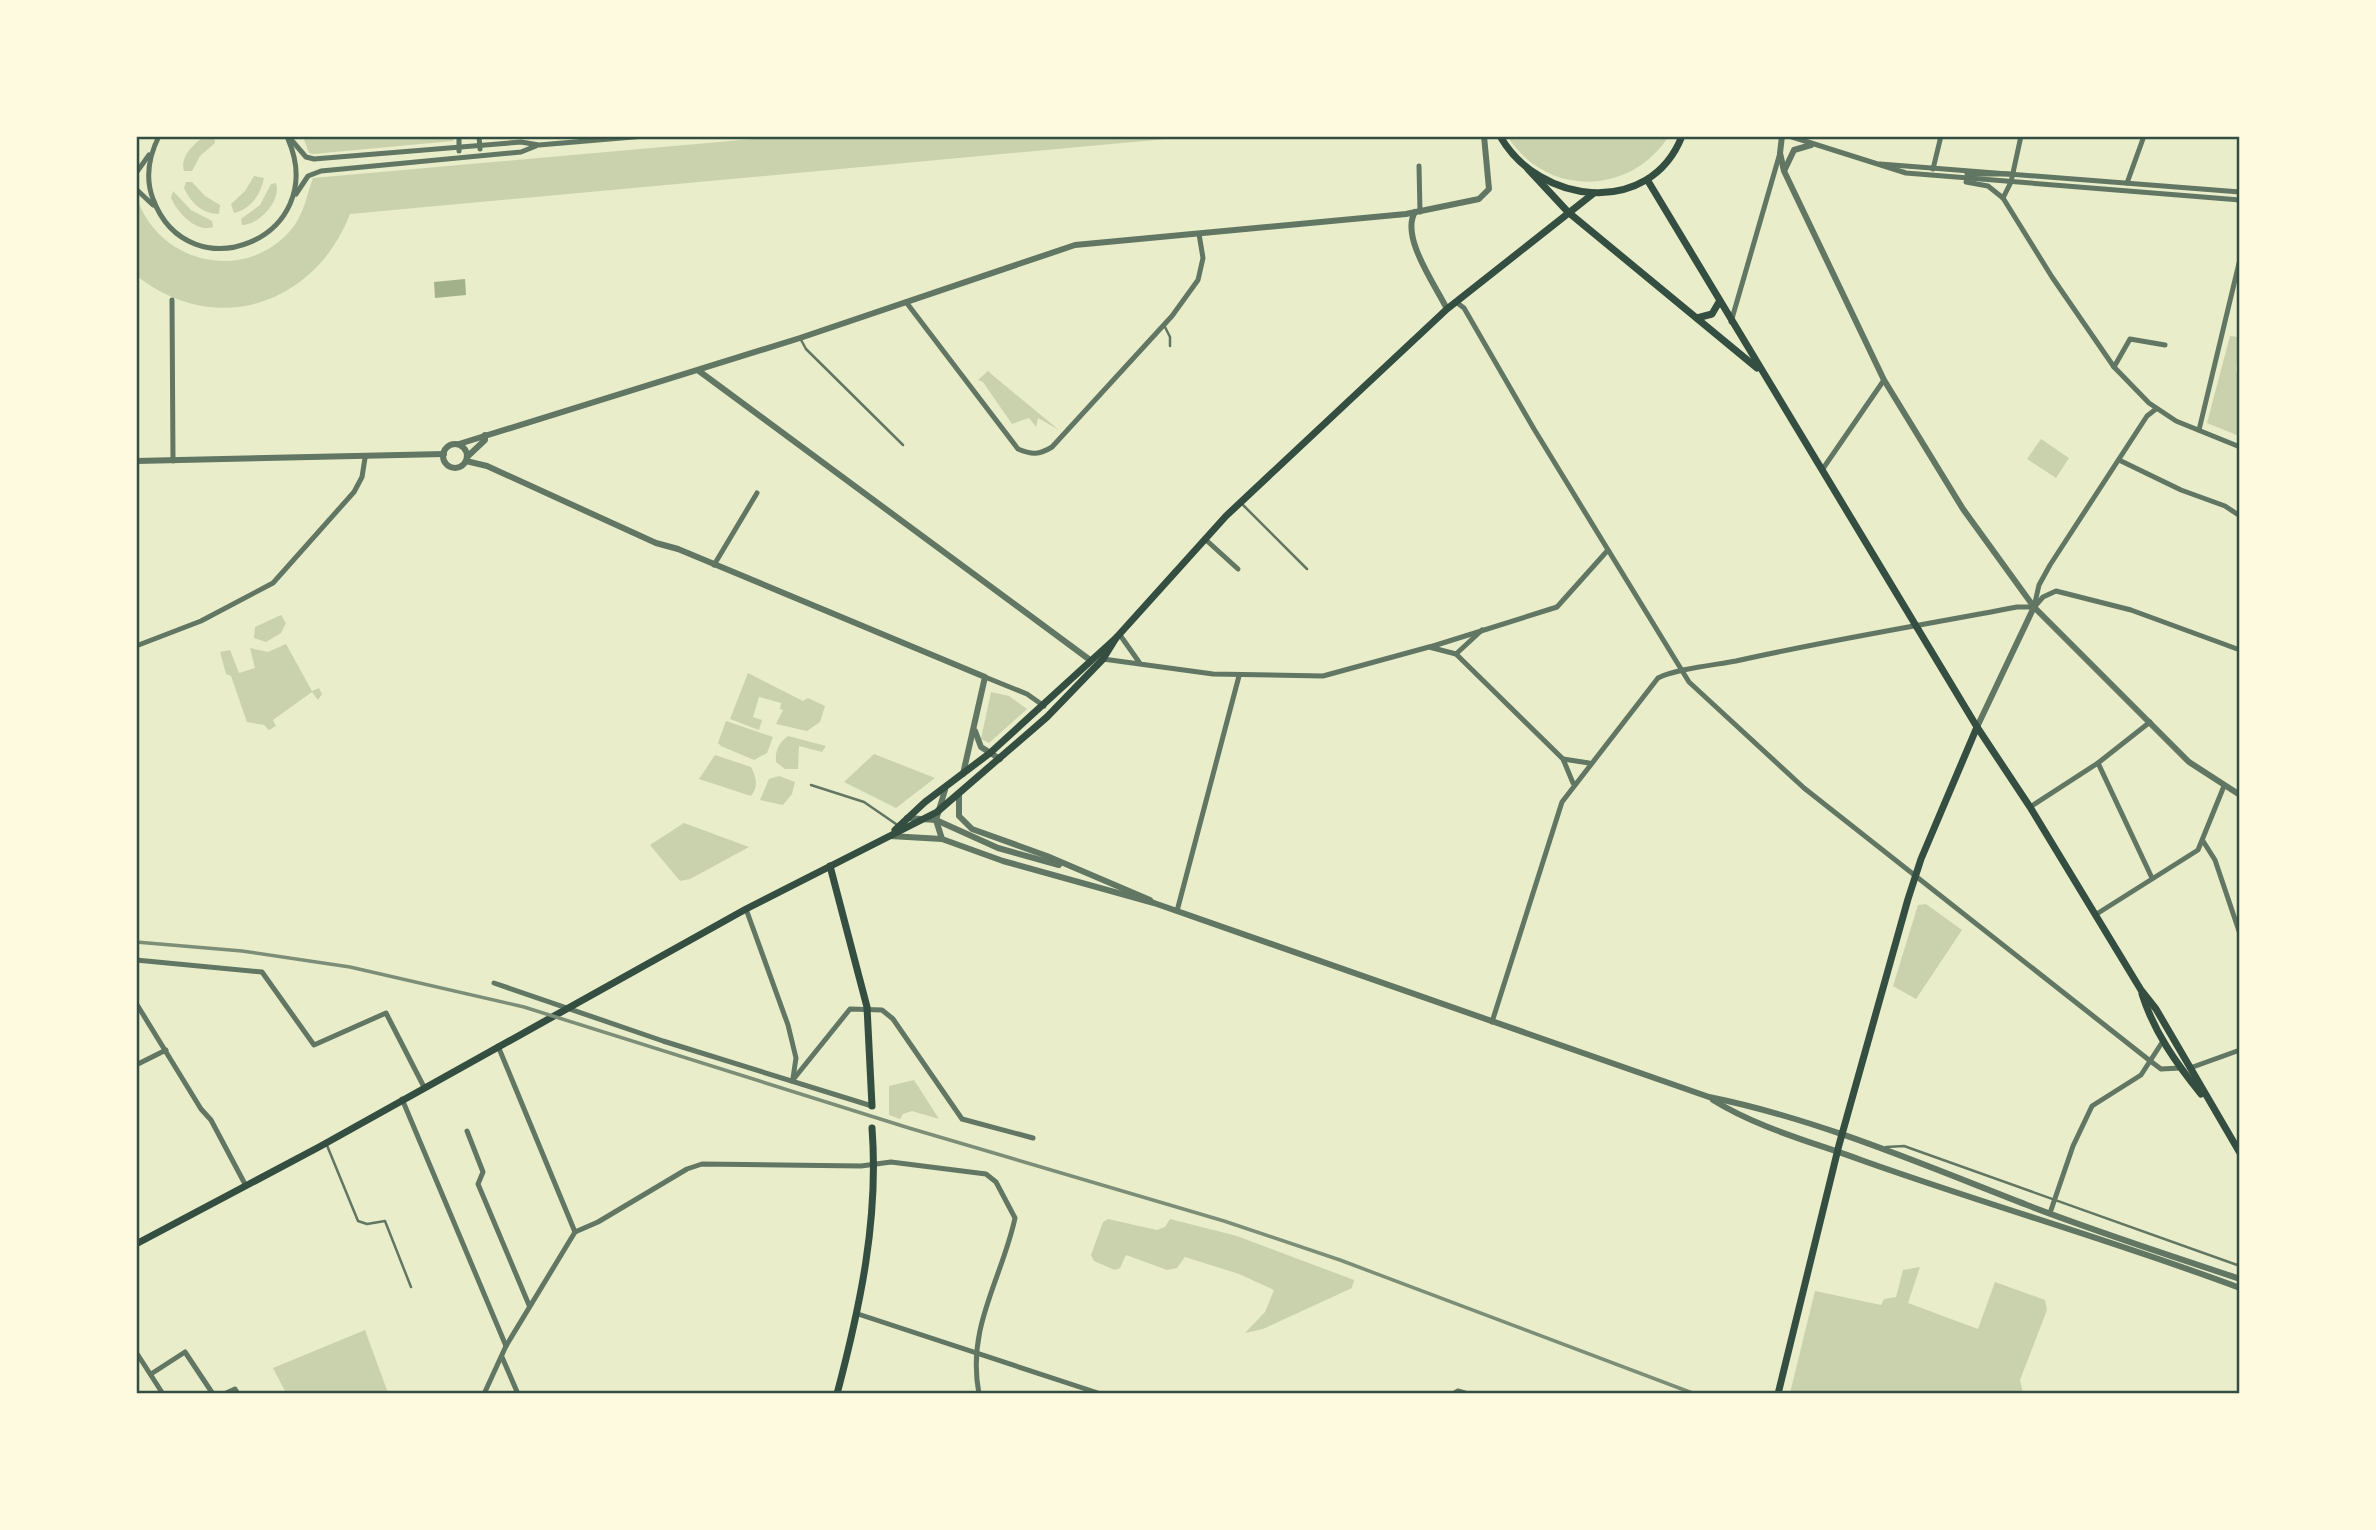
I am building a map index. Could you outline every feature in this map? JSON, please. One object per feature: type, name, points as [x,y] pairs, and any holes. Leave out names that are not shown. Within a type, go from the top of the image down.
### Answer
[{"type":"main road","points":[[1500,137],[1568,212],[1762,372]]},
{"type":"main road","points":[[1528,169],[1552,183],[1594,193],[1616,193],[1648,181],[1682,138]]},
{"type":"main road","points":[[1648,181],[1977,727],[2030,807],[2141,990],[2156,1009],[2239,1153]]},
{"type":"main road","points":[[136,1244],[326,1143],[746,909],[890,836],[937,816],[1079,684],[1240,502],[1447,309],[1594,193]]},
{"type":"main road","points":[[1697,318],[1708,317],[1719,302]]},
{"type":"main road","points":[[890,836],[907,818],[962,777],[1044,706],[1090,660],[1118,637]]},
{"type":"main road","points":[[1079,684],[1090,660]]},
{"type":"main road","points":[[1778,1394],[1841,1136],[1915,875],[1977,727]]},
{"type":"main road","points":[[830,866],[867,1007],[872,1106]]},
{"type":"main road","points":[[2141,990],[2149,1016],[2163,1041],[2180,1068],[2216,1113]]},
{"type":"main road","points":[[837,1394],[858,1314],[869,1243],[872,1128]]},
{"type":"street","points":[[136,173],[159,136]]},
{"type":"street","points":[[159,136],[150,158],[149,182],[163,219]]},
{"type":"street","points":[[287,136],[296,166],[294,194],[289,207]]},
{"type":"street","points":[[287,136],[306,157],[314,159],[521,142],[539,145],[645,136]]},
{"type":"street","points":[[459,136],[460,158]]},
{"type":"street","points":[[479,136],[480,156]]},
{"type":"street","points":[[670,136],[695,136]]},
{"type":"street","points":[[485,435],[485,440],[461,466],[450,466],[444,454],[447,447],[459,444],[485,435],[699,371],[1075,245],[1418,212],[1469,202],[1488,194],[1484,136]]},
{"type":"street","points":[[1731,322],[1780,153],[1782,136]]},
{"type":"street","points":[[1789,136],[1879,164],[2239,192]]},
{"type":"street","points":[[1933,169],[1941,136]]},
{"type":"street","points":[[2003,198],[2011,182],[2021,136]]},
{"type":"street","points":[[2124,191],[2144,136]]},
{"type":"street","points":[[136,189],[183,237],[209,248],[236,248],[250,244],[273,229],[304,180],[314,172],[521,152],[539,145]]},
{"type":"street","points":[[1784,171],[1794,150],[1811,145]]},
{"type":"street","points":[[1780,153],[1784,171],[1884,380],[1963,509],[2034,607],[2189,762],[2239,795]]},
{"type":"street","points":[[1879,164],[1891,170],[1988,186],[2003,198],[2052,277],[2115,367],[2156,410],[2239,447]]},
{"type":"street","points":[[1419,166],[1418,212],[1410,221],[1412,237],[1447,309]]},
{"type":"street","points":[[1942,177],[1957,173],[2004,176],[2012,173]]},
{"type":"street","points":[[1942,177],[2239,200]]},
{"type":"street","points":[[906,302],[1018,449],[1031,454],[1041,454],[1052,447],[1164,325],[1198,279],[1203,258],[1199,234]]},
{"type":"street","points":[[2199,430],[2239,258]]},
{"type":"street","points":[[172,300],[173,461]]},
{"type":"street","points":[[1456,302],[1464,308],[1608,550],[1653,620],[1681,672],[1804,788],[2161,1069],[2180,1068]]},
{"type":"street","points":[[2115,367],[2130,339],[2165,345]]},
{"type":"street","points":[[699,371],[1090,660]]},
{"type":"street","points":[[1822,470],[1884,380]]},
{"type":"street","points":[[1977,727],[2034,607],[2043,577],[2147,416],[2156,410]]},
{"type":"street","points":[[459,444],[466,449],[467,459]]},
{"type":"street","points":[[136,461],[444,454]]},
{"type":"street","points":[[136,646],[201,621],[273,583],[355,492],[362,479],[365,457]]},
{"type":"street","points":[[467,459],[656,543],[1027,694],[1044,706]]},
{"type":"street","points":[[2119,460],[2181,491],[2225,506],[2239,516]]},
{"type":"street","points":[[714,565],[757,493]]},
{"type":"street","points":[[1205,539],[1238,569]]},
{"type":"street","points":[[1102,659],[1239,676],[1323,676],[1429,648],[1557,607],[1608,550]]},
{"type":"street","points":[[1492,1022],[1562,802],[1573,783],[1650,686],[1668,673],[1799,646],[2017,607],[2034,607],[2043,597],[2056,591],[2131,610],[2239,650]]},
{"type":"street","points":[[1456,654],[1485,628]]},
{"type":"street","points":[[1118,637],[1139,662]]},
{"type":"street","points":[[1429,648],[1456,654],[1563,759],[1573,783]]},
{"type":"street","points":[[1177,911],[1239,676]]},
{"type":"street","points":[[962,777],[985,677]]},
{"type":"street","points":[[2030,807],[2098,764],[2150,722]]},
{"type":"street","points":[[974,729],[981,747],[1000,759]]},
{"type":"street","points":[[1563,759],[1589,763]]},
{"type":"street","points":[[2098,764],[2152,878]]},
{"type":"street","points":[[2095,915],[2198,850],[2224,786]]},
{"type":"street","points":[[942,839],[937,816],[945,790]]},
{"type":"street","points":[[959,794],[960,816],[965,824],[1064,866],[1145,896],[1154,903]]},
{"type":"street","points":[[937,816],[998,848],[1064,866]]},
{"type":"street","points":[[907,818],[926,819]]},
{"type":"street","points":[[890,836],[942,839],[1003,861],[1154,903],[1709,1097],[1745,1105],[1841,1136],[2239,1279]]},
{"type":"street","points":[[2203,841],[2215,860],[2239,934]]},
{"type":"street","points":[[746,909],[788,1025],[796,1058],[792,1081]]},
{"type":"street","points":[[136,960],[262,972],[314,1045],[386,1013],[424,1087]]},
{"type":"street","points":[[494,983],[563,1009],[872,1106]]},
{"type":"street","points":[[136,1003],[201,1110],[211,1120],[246,1186]]},
{"type":"street","points":[[792,1081],[850,1009],[867,1007],[882,1010],[893,1019],[962,1119],[1034,1138]]},
{"type":"street","points":[[2050,1213],[2076,1138],[2092,1106],[2141,1075],[2163,1041]]},
{"type":"street","points":[[498,1046],[575,1232]]},
{"type":"street","points":[[136,1065],[166,1050]]},
{"type":"street","points":[[2190,1068],[2239,1050]]},
{"type":"street","points":[[1709,1097],[1733,1112],[1837,1152],[1933,1186],[2132,1249],[2239,1289]]},
{"type":"street","points":[[402,1099],[506,1346]]},
{"type":"street","points":[[467,1131],[483,1172],[478,1184],[529,1305]]},
{"type":"street","points":[[484,1394],[529,1305],[575,1232],[598,1222],[687,1169],[702,1164],[891,1162],[986,1174],[996,1182],[1015,1213],[1014,1223],[987,1297],[976,1354],[979,1394]]},
{"type":"street","points":[[858,1314],[1101,1394]]},
{"type":"street","points":[[136,1352],[163,1394]]},
{"type":"street","points":[[151,1374],[185,1352],[214,1394]]},
{"type":"street","points":[[502,1357],[518,1394]]},
{"type":"street","points":[[224,1394],[235,1389],[238,1394]]},
{"type":"street","points":[[1454,1393],[1468,1394]]},
{"type":"lane","points":[[1164,325],[1170,337],[1170,346]]},
{"type":"lane","points":[[800,338],[806,349],[902,445]]},
{"type":"lane","points":[[1240,502],[1307,569]]},
{"type":"lane","points":[[811,785],[864,802],[899,826]]},
{"type":"lane","points":[[326,1143],[358,1222],[367,1224],[385,1221],[411,1287]]},
{"type":"lane","points":[[1878,1149],[1903,1146],[2239,1266]]},
{"type":"shaded area","points":[[204,137],[214,137],[215,143],[200,156],[192,171],[184,171],[186,156]]},
{"type":"shaded area","points":[[303,137],[454,137],[453,141],[313,154],[309,153]]},
{"type":"shaded area","points":[[774,137],[1188,137],[350,214],[334,245],[313,271],[288,290],[260,302],[229,308],[198,305],[167,295],[137,276],[136,195],[146,218],[162,236],[181,250],[202,258],[225,261],[248,258],[270,248],[290,231],[302,212],[313,178]]},
{"type":"shaded area","points":[[1508,137],[1668,137],[1652,156],[1632,170],[1611,179],[1588,182],[1565,179],[1544,171],[1524,157]]},
{"type":"shaded area","points":[[254,176],[264,178],[258,195],[245,208],[234,213],[231,204],[245,191]]},
{"type":"shaded area","points":[[186,182],[192,182],[205,196],[220,205],[219,214],[203,210],[194,203],[184,188]]},
{"type":"shaded area","points":[[276,183],[276,197],[268,210],[255,221],[242,225],[241,219],[260,205],[271,184]]},
{"type":"shaded area","points":[[173,191],[191,210],[212,221],[213,227],[200,227],[188,220],[171,198]]},
{"type":"shaded area","points":[[465,279],[466,295],[435,298],[434,282]]},
{"type":"shaded area","points":[[2230,336],[2239,337],[2236,371],[2240,372],[2239,436],[2207,423]]},
{"type":"shaded area","points":[[988,371],[1059,430],[1038,418],[1036,427],[1029,418],[1012,424],[983,382],[978,380]]},
{"type":"shaded area","points":[[2041,439],[2069,458],[2056,478],[2027,459]]},
{"type":"shaded area","points":[[281,615],[286,623],[281,633],[266,642],[254,638],[255,627]]},
{"type":"shaded area","points":[[286,644],[312,691],[319,688],[322,694],[318,700],[312,692],[273,720],[276,726],[269,730],[264,725],[247,722],[231,676],[226,674],[220,652],[230,650],[239,673],[255,668],[250,648],[268,652]]},
{"type":"shaded area","points":[[748,673],[803,701],[808,698],[825,706],[820,722],[807,731],[776,724],[783,710],[780,709],[781,703],[759,697],[753,717],[762,720],[759,730],[730,719]]},
{"type":"shaded area","points":[[991,692],[1009,696],[1027,709],[989,743],[981,739]]},
{"type":"shaded area","points":[[726,721],[773,737],[767,753],[754,760],[721,746],[718,743]]},
{"type":"shaded area","points":[[788,736],[826,746],[822,752],[799,746],[798,769],[785,769],[776,762],[776,754],[780,744]]},
{"type":"shaded area","points":[[874,754],[935,778],[896,808],[844,782]]},
{"type":"shaded area","points":[[715,755],[751,767],[756,782],[751,796],[699,779]]},
{"type":"shaded area","points":[[779,776],[795,782],[792,794],[783,805],[760,800],[769,779]]},
{"type":"shaded area","points":[[684,823],[749,847],[690,879],[680,881],[650,845]]},
{"type":"shaded area","points":[[1926,904],[1962,930],[1916,999],[1893,986],[1918,905]]},
{"type":"shaded area","points":[[914,1080],[939,1119],[912,1111],[903,1114],[900,1119],[889,1115],[889,1086]]},
{"type":"shaded area","points":[[1108,1219],[1157,1230],[1165,1227],[1170,1219],[1237,1236],[1354,1280],[1352,1288],[1263,1329],[1245,1333],[1265,1312],[1274,1290],[1239,1274],[1185,1257],[1177,1268],[1167,1270],[1126,1255],[1120,1268],[1115,1270],[1094,1261],[1091,1255],[1103,1222]]},
{"type":"shaded area","points":[[1920,1267],[1908,1303],[1978,1329],[1995,1282],[2045,1300],[2047,1310],[2020,1380],[2023,1393],[1790,1393],[1815,1291],[1881,1305],[1884,1299],[1896,1297],[1903,1270]]},
{"type":"shaded area","points":[[365,1330],[388,1393],[286,1393],[273,1368]]},
{"type":"railway","points":[[136,942],[242,951],[350,967],[524,1007],[909,1128],[1224,1221],[1340,1260],[1695,1394]]}]
